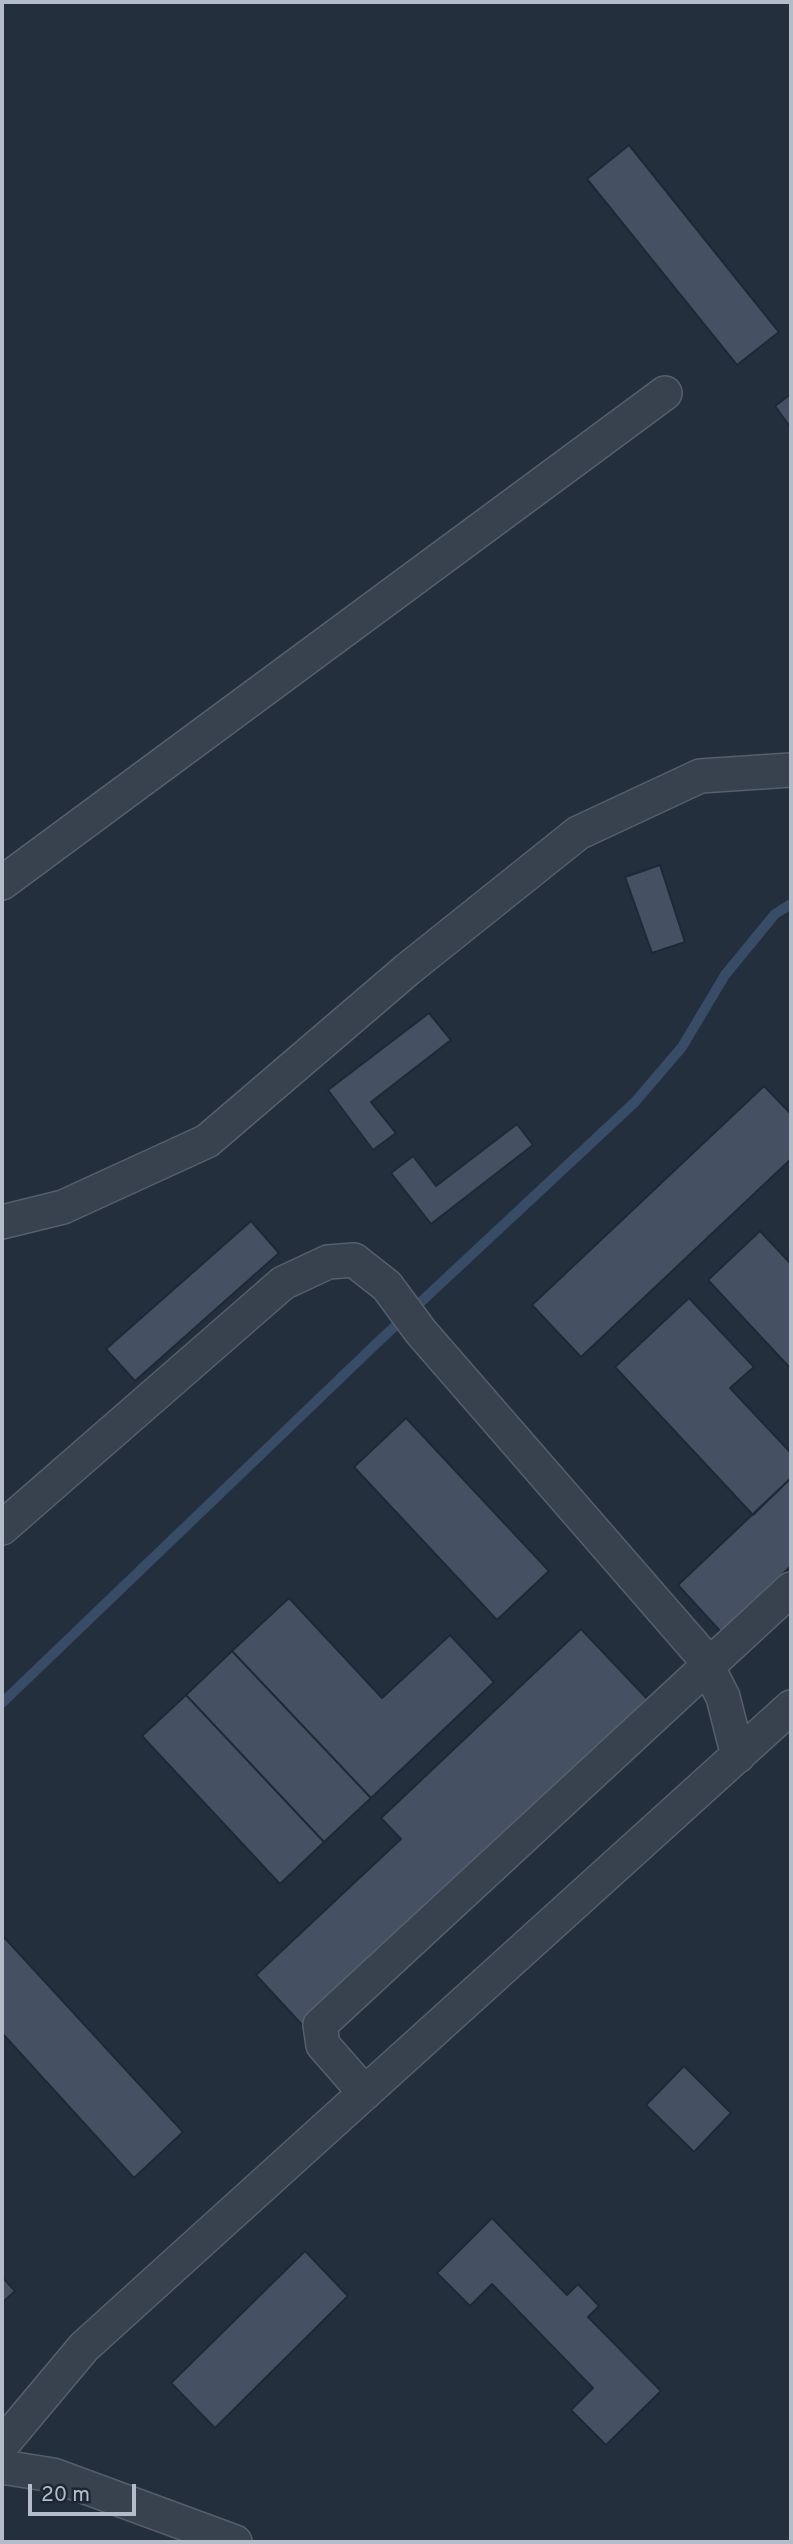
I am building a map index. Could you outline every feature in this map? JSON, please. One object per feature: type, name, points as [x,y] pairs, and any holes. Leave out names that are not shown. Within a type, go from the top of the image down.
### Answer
[{"type":"street","points":[[2,883],[665,393]]},
{"type":"street","points":[[2,1222],[63,1208],[207,1141],[408,970],[578,833],[701,776],[791,770]]},
{"type":"street","points":[[2,1528],[283,1283],[328,1262],[354,1260],[387,1286],[421,1332],[701,1654],[723,1697],[737,1756]]},
{"type":"street","points":[[365,2093],[323,2045],[320,2025],[791,1589]]},
{"type":"street","points":[[2,2445],[84,2347],[791,1707]]},
{"type":"street","points":[[2,2467],[53,2475],[235,2542]]},
{"type":"building","points":[[629,145],[779,332],[737,365],[587,179]]},
{"type":"building","points":[[791,394],[791,428],[775,406]]},
{"type":"building","points":[[660,865],[685,942],[652,953],[625,877]]},
{"type":"building","points":[[429,1013],[451,1040],[371,1102],[396,1133],[373,1150],[328,1090]]},
{"type":"building","points":[[764,1086],[791,1114],[791,1159],[581,1357],[532,1305]]},
{"type":"building","points":[[517,1124],[533,1145],[431,1224],[391,1173],[413,1156],[436,1186]]},
{"type":"building","points":[[251,1221],[279,1253],[135,1381],[106,1349]]},
{"type":"building","points":[[760,1231],[791,1264],[791,1369],[708,1280]]},
{"type":"building","points":[[689,1298],[754,1367],[730,1388],[791,1453],[791,1478],[753,1515],[615,1367]]},
{"type":"building","points":[[406,1418],[549,1571],[497,1620],[354,1467]]},
{"type":"building","points":[[791,1478],[791,1566],[721,1632],[678,1585]]},
{"type":"building","points":[[289,1598],[382,1698],[450,1635],[494,1682],[371,1798],[232,1651]]},
{"type":"building","points":[[581,1629],[651,1703],[305,2028],[256,1975],[401,1839],[381,1818]]},
{"type":"building","points":[[232,1651],[371,1798],[324,1842],[186,1695]]},
{"type":"building","points":[[186,1695],[324,1842],[280,1884],[142,1736]]},
{"type":"building","points":[[2,1935],[183,2132],[134,2178],[2,2033]]},
{"type":"building","points":[[684,2066],[731,2113],[694,2152],[646,2105]]},
{"type":"building","points":[[492,2218],[567,2295],[578,2284],[599,2306],[588,2317],[661,2391],[606,2445],[571,2410],[593,2388],[492,2284],[470,2306],[437,2273]]},
{"type":"building","points":[[305,2251],[348,2296],[215,2428],[171,2383]]},
{"type":"building","points":[[2,2277],[15,2291],[2,2303]]},
{"type":"waterway","points":[[2,1703],[378,1342],[635,1102],[682,1047],[725,975],[775,914],[791,904]]}]
